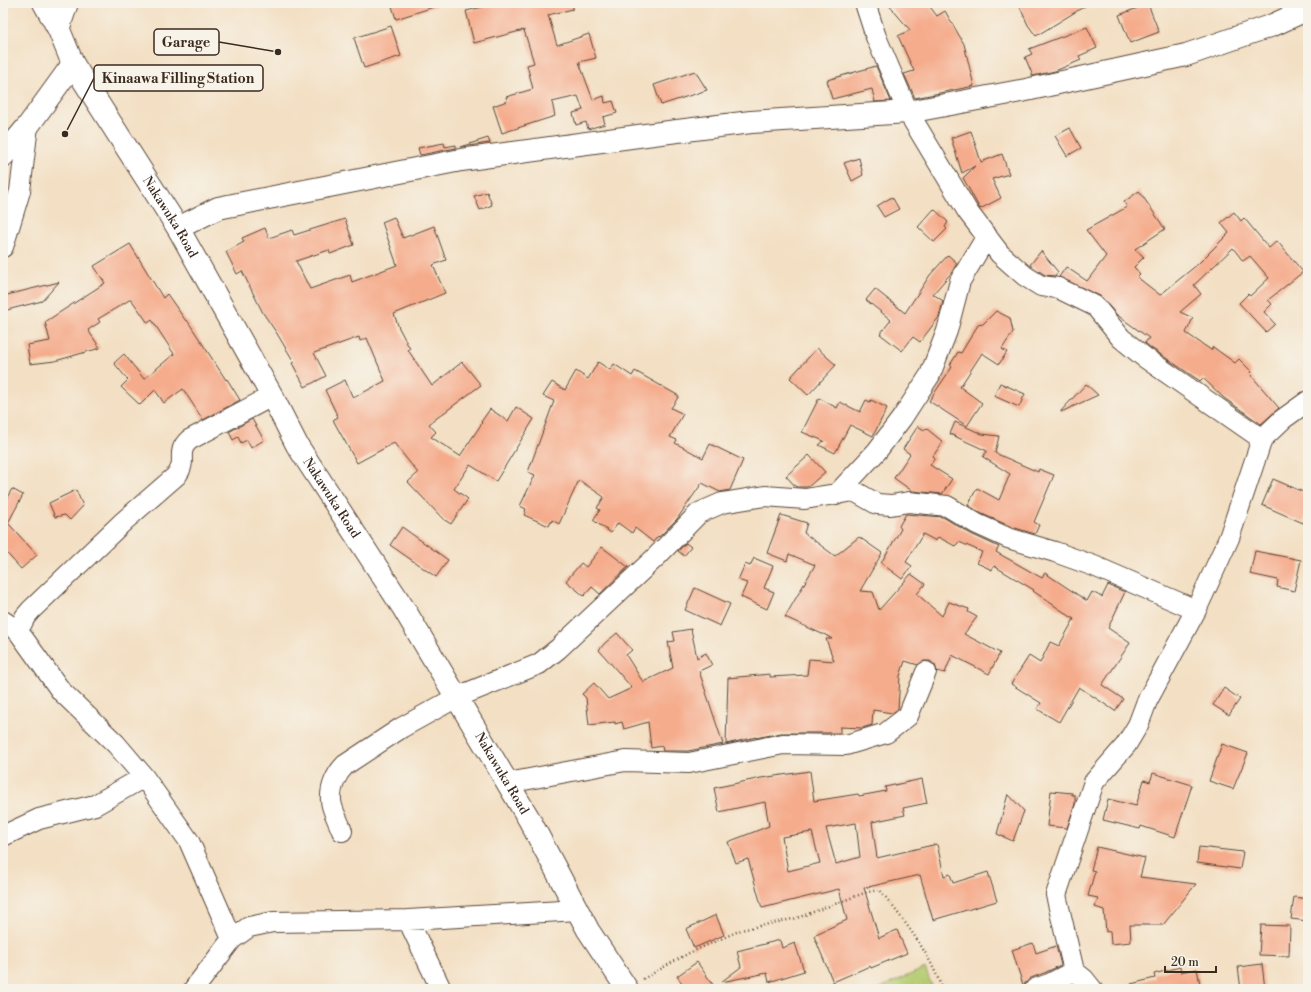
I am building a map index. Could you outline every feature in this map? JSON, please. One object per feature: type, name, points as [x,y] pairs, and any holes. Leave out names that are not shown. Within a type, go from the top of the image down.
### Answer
[{"type":"street","name":"Nakawuka Road","points":[[44,3],[59,30],[73,64],[178,228],[272,396],[297,445],[404,609],[529,819],[588,930],[634,985]]},
{"type":"street","points":[[59,30],[68,3]]},
{"type":"street","points":[[864,3],[876,37],[908,112],[968,212],[1000,254],[1025,276],[1041,286],[1058,288],[1095,306],[1121,338],[1144,357],[1262,439]]},
{"type":"street","points":[[178,228],[218,208],[461,160],[751,122],[908,112],[1026,90],[1186,56],[1273,25],[1308,9]]},
{"type":"street","points":[[3,156],[28,126],[73,64]]},
{"type":"street","points":[[3,247],[20,191],[28,126]]},
{"type":"street","points":[[836,495],[881,445],[902,418],[930,375],[947,331],[960,281],[987,236]]},
{"type":"street","points":[[232,939],[189,841],[144,777],[116,744],[61,691],[11,626],[25,617],[124,521],[177,475],[182,466],[182,449],[189,440],[272,396]]},
{"type":"street","points":[[1092,989],[1084,979],[1074,971],[1056,901],[1056,895],[1095,779],[1126,745],[1138,725],[1147,701],[1196,610],[1228,538],[1262,439],[1284,419],[1308,401]]},
{"type":"street","points":[[342,831],[331,801],[334,783],[340,770],[345,765],[401,728],[456,697],[539,664],[558,649],[657,556],[700,513],[722,503],[765,496],[805,499],[854,491],[876,504],[891,506],[909,502],[947,506],[978,524],[1008,538],[1094,566],[1196,610]]},
{"type":"street","points":[[508,783],[625,761],[689,763],[783,744],[846,745],[886,733],[908,716],[926,672]]},
{"type":"street","points":[[3,836],[38,819],[95,805],[144,777]]},
{"type":"street","points":[[194,989],[232,939],[249,927],[273,922],[408,920],[578,910]]},
{"type":"street","points":[[408,920],[441,989]]},
{"type":"street","points":[[1035,989],[1049,984],[1074,971]]},
{"type":"path","points":[[634,985],[689,953],[741,930],[797,918],[867,892],[880,890],[920,943],[938,977],[942,989]]},
{"type":"green space","points":[[925,968],[933,989],[878,989]]},
{"type":"building","points":[[391,3],[437,3],[437,6],[396,19]]},
{"type":"building","points":[[499,3],[573,3],[573,9],[548,15],[557,45],[589,34],[596,58],[579,62],[593,100],[604,96],[605,103],[613,101],[617,113],[603,117],[605,124],[588,129],[586,122],[576,125],[573,113],[583,110],[578,96],[552,102],[555,116],[502,133],[493,106],[507,101],[506,97],[533,89],[527,65],[534,63],[524,30],[474,43],[466,11]]},
{"type":"building","points":[[887,3],[927,3],[937,16],[945,11],[964,44],[974,86],[915,98],[904,74],[914,71],[898,36],[910,30]]},
{"type":"building","points":[[1018,3],[1090,3],[1036,36],[1028,25]]},
{"type":"building","points":[[1148,4],[1159,32],[1130,43],[1119,15]]},
{"type":"building","points":[[391,26],[401,56],[364,68],[354,38]]},
{"type":"building","points":[[1087,27],[1097,48],[1079,56],[1081,60],[1055,71],[1033,76],[1025,57],[1032,54],[1029,49]]},
{"type":"building","points":[[876,66],[891,101],[875,102],[872,89],[832,99],[827,80]]},
{"type":"building","points":[[695,71],[707,90],[661,105],[654,85]]},
{"type":"building","points":[[1070,128],[1081,148],[1067,156],[1055,136]]},
{"type":"building","points":[[971,131],[981,162],[1002,154],[1009,174],[992,179],[1001,198],[980,209],[963,178],[975,166],[962,173],[951,138]]},
{"type":"building","points":[[488,138],[490,143],[460,147]]},
{"type":"building","points":[[444,143],[445,147],[456,145],[456,148],[420,155],[418,148]]},
{"type":"building","points":[[859,158],[863,175],[852,181],[844,163]]},
{"type":"building","points":[[1139,191],[1165,229],[1135,249],[1144,257],[1134,267],[1140,274],[1137,277],[1160,295],[1198,264],[1229,233],[1221,223],[1234,212],[1241,221],[1244,218],[1269,248],[1277,241],[1303,272],[1268,300],[1272,304],[1264,312],[1275,324],[1266,332],[1239,303],[1248,294],[1250,296],[1269,278],[1250,256],[1243,261],[1233,248],[1194,285],[1201,294],[1180,312],[1193,318],[1186,333],[1211,350],[1213,347],[1235,363],[1239,359],[1252,372],[1250,374],[1279,408],[1261,424],[1224,398],[1203,378],[1200,381],[1151,348],[1145,343],[1149,338],[1117,315],[1100,296],[1059,277],[1066,267],[1087,281],[1106,256],[1086,230],[1127,207],[1124,202]]},
{"type":"building","points":[[487,192],[492,205],[480,210],[474,196]]},
{"type":"building","points":[[892,197],[899,209],[884,217],[877,206]]},
{"type":"building","points":[[934,209],[948,222],[945,227],[947,229],[934,242],[918,227]]},
{"type":"building","points":[[394,217],[403,238],[434,226],[446,260],[433,265],[445,293],[394,314],[399,328],[410,349],[408,350],[432,386],[462,362],[481,385],[429,424],[436,432],[431,437],[460,456],[490,409],[508,421],[516,407],[534,419],[496,481],[470,465],[454,489],[468,499],[451,524],[443,519],[408,482],[418,473],[394,443],[357,463],[333,420],[338,417],[325,390],[345,380],[353,398],[385,381],[367,338],[360,341],[359,337],[314,353],[326,376],[305,387],[292,363],[294,362],[263,313],[242,271],[237,274],[226,252],[244,242],[242,238],[265,228],[269,238],[292,230],[294,235],[345,219],[354,245],[330,254],[329,250],[296,261],[310,289],[350,275],[352,282],[397,265],[382,222]]},
{"type":"building","points":[[130,244],[163,298],[167,294],[186,321],[187,320],[240,400],[203,420],[183,389],[164,403],[155,390],[140,405],[121,387],[128,380],[114,363],[124,354],[144,379],[174,354],[152,320],[148,323],[131,299],[98,319],[100,322],[88,330],[100,348],[55,361],[30,364],[27,345],[50,341],[45,322],[105,283],[94,266]]},
{"type":"building","points":[[1041,251],[1058,272],[1055,276],[1045,275],[1030,265]]},
{"type":"building","points":[[948,255],[957,263],[952,272],[933,294],[943,301],[939,317],[920,342],[913,337],[902,351],[880,334],[891,320],[866,300],[875,289],[905,313],[930,275]]},
{"type":"building","points":[[59,282],[42,301],[3,311],[3,296]]},
{"type":"building","points":[[996,311],[1010,318],[1013,332],[1002,349],[1007,352],[999,364],[982,353],[960,387],[982,403],[967,426],[929,401],[952,367],[950,365],[958,352],[961,353],[978,325],[983,324]]},
{"type":"building","points":[[817,348],[836,365],[808,395],[790,378]]},
{"type":"building","points":[[598,362],[610,370],[614,364],[632,376],[635,371],[679,396],[671,408],[683,414],[670,437],[677,440],[675,443],[703,458],[710,444],[743,460],[730,490],[720,492],[702,483],[677,519],[653,542],[635,528],[632,533],[618,523],[611,533],[593,520],[600,510],[597,508],[604,497],[579,480],[559,524],[552,520],[549,526],[524,515],[526,509],[520,506],[535,475],[528,472],[554,401],[543,396],[552,382],[565,390],[576,371],[588,379]]},
{"type":"building","points":[[1000,383],[1025,394],[1019,407],[994,396]]},
{"type":"building","points":[[1086,384],[1098,395],[1061,412],[1061,411]]},
{"type":"building","points":[[819,398],[837,408],[840,402],[860,412],[866,400],[870,402],[871,400],[887,408],[873,436],[850,425],[835,453],[819,445],[824,441],[802,432]]},
{"type":"building","points":[[252,419],[264,440],[251,448],[247,440],[241,443],[238,437],[233,440],[229,432]]},
{"type":"building","points":[[955,422],[982,434],[999,436],[995,453],[1038,472],[1039,469],[1054,475],[1034,522],[1039,525],[1035,534],[1012,527],[982,514],[968,505],[977,488],[999,500],[1010,474],[983,457],[987,451],[950,434]]},
{"type":"building","points":[[918,426],[924,430],[927,429],[943,442],[933,456],[935,458],[930,465],[952,479],[942,494],[912,491],[894,478],[910,454],[903,449]]},
{"type":"building","points":[[809,455],[825,472],[808,487],[796,487],[786,476]]},
{"type":"building","points":[[1273,479],[1308,494],[1308,512],[1303,523],[1262,505]]},
{"type":"building","points":[[12,489],[23,495],[8,523],[37,555],[21,569],[3,549],[3,504]]},
{"type":"building","points":[[76,490],[83,506],[70,520],[65,515],[55,517],[49,503]]},
{"type":"building","points":[[906,514],[943,517],[971,534],[999,547],[996,552],[1042,578],[1045,573],[1087,601],[1092,592],[1102,597],[1108,585],[1125,592],[1108,628],[1130,643],[1102,685],[1123,699],[1115,711],[1079,687],[1059,722],[1037,709],[1041,703],[1011,684],[1029,656],[1040,663],[1050,642],[1059,646],[1074,619],[1033,591],[1034,590],[994,566],[992,570],[977,563],[982,552],[959,542],[955,546],[938,537],[936,541],[923,534],[906,562],[912,566],[902,579],[881,563],[901,529],[899,526]]},
{"type":"building","points":[[781,515],[807,523],[804,533],[835,556],[859,537],[882,553],[860,591],[873,592],[879,610],[911,574],[925,584],[917,594],[942,616],[949,602],[969,609],[968,612],[977,617],[964,634],[1000,653],[989,674],[952,655],[945,673],[937,671],[935,665],[930,661],[924,661],[918,665],[905,661],[900,676],[898,709],[892,713],[873,710],[872,725],[862,728],[840,727],[840,733],[781,733],[726,744],[728,678],[770,674],[770,677],[807,675],[809,659],[834,661],[826,639],[832,639],[785,617],[815,565],[789,554],[787,561],[767,553]]},
{"type":"building","points":[[402,527],[448,560],[436,577],[390,545]]},
{"type":"building","points":[[686,543],[691,547],[684,556],[678,551]]},
{"type":"building","points":[[602,547],[628,567],[600,594],[592,587],[584,596],[566,581],[581,563],[586,567]]},
{"type":"building","points":[[1255,551],[1301,560],[1294,591],[1277,587],[1278,580],[1250,574]]},
{"type":"building","points":[[754,558],[773,566],[764,588],[774,592],[767,609],[741,597],[747,583],[738,580],[745,564],[750,566]]},
{"type":"building","points":[[695,588],[730,604],[720,626],[685,610]]},
{"type":"building","points":[[691,629],[697,658],[706,653],[712,665],[699,671],[723,744],[688,751],[663,751],[662,746],[651,748],[648,722],[624,729],[622,722],[615,724],[615,722],[589,725],[586,698],[582,694],[594,683],[608,699],[632,688],[599,650],[605,643],[617,633],[632,650],[626,655],[643,682],[673,668],[668,642],[675,641],[673,632]]},
{"type":"building","points":[[1224,688],[1240,699],[1229,715],[1213,705]]},
{"type":"building","points":[[1222,744],[1248,753],[1233,789],[1209,781]]},
{"type":"building","points":[[810,771],[814,801],[858,794],[859,796],[886,791],[885,787],[922,779],[927,803],[903,808],[905,815],[872,822],[877,858],[937,844],[944,876],[950,874],[953,883],[988,872],[997,901],[933,920],[920,875],[864,888],[879,938],[897,930],[907,953],[871,968],[870,966],[833,982],[814,936],[847,920],[839,889],[762,908],[748,859],[736,863],[728,842],[769,826],[765,802],[719,812],[714,788],[761,778]],"holes":[[[856,823],[860,857],[836,864],[826,828]],[[812,832],[820,863],[788,871],[782,837]]]},
{"type":"building","points":[[1153,773],[1192,785],[1175,837],[1141,826],[1140,829],[1103,820],[1108,799],[1136,806],[1144,780],[1150,782]]},
{"type":"building","points":[[1051,791],[1072,793],[1072,795],[1075,795],[1075,804],[1067,828],[1047,826]]},
{"type":"building","points":[[1008,794],[1024,811],[1013,841],[997,834]]},
{"type":"building","points":[[1097,847],[1145,858],[1140,877],[1196,884],[1163,925],[1130,925],[1131,942],[1111,944],[1110,931],[1106,932],[1104,910],[1095,907],[1098,898],[1088,896],[1095,871],[1091,870]]},
{"type":"building","points":[[1199,847],[1243,852],[1240,869],[1197,863]]},
{"type":"building","points":[[1294,897],[1308,899],[1308,921],[1291,919]]},
{"type":"building","points":[[716,915],[724,935],[694,948],[686,929]]},
{"type":"building","points":[[1261,925],[1290,926],[1289,956],[1259,955]]},
{"type":"building","points":[[780,940],[782,948],[795,943],[804,971],[769,982],[767,973],[721,982],[741,967],[737,951]]},
{"type":"building","points":[[1033,943],[1036,953],[1056,946],[1061,965],[1031,978],[1023,985],[1012,950]]},
{"type":"building","points":[[697,962],[716,989],[686,989],[677,976]]},
{"type":"building","points":[[1262,964],[1265,989],[1241,989],[1238,967]]},
{"type":"building","points":[[1180,967],[1181,972],[1197,969],[1201,989],[1131,989],[1131,984],[1155,978],[1154,974]]},
{"type":"place","name":"Garage","points":[[278,52]]},
{"type":"place","name":"Kinaawa Filling Station","points":[[65,134]]}]
